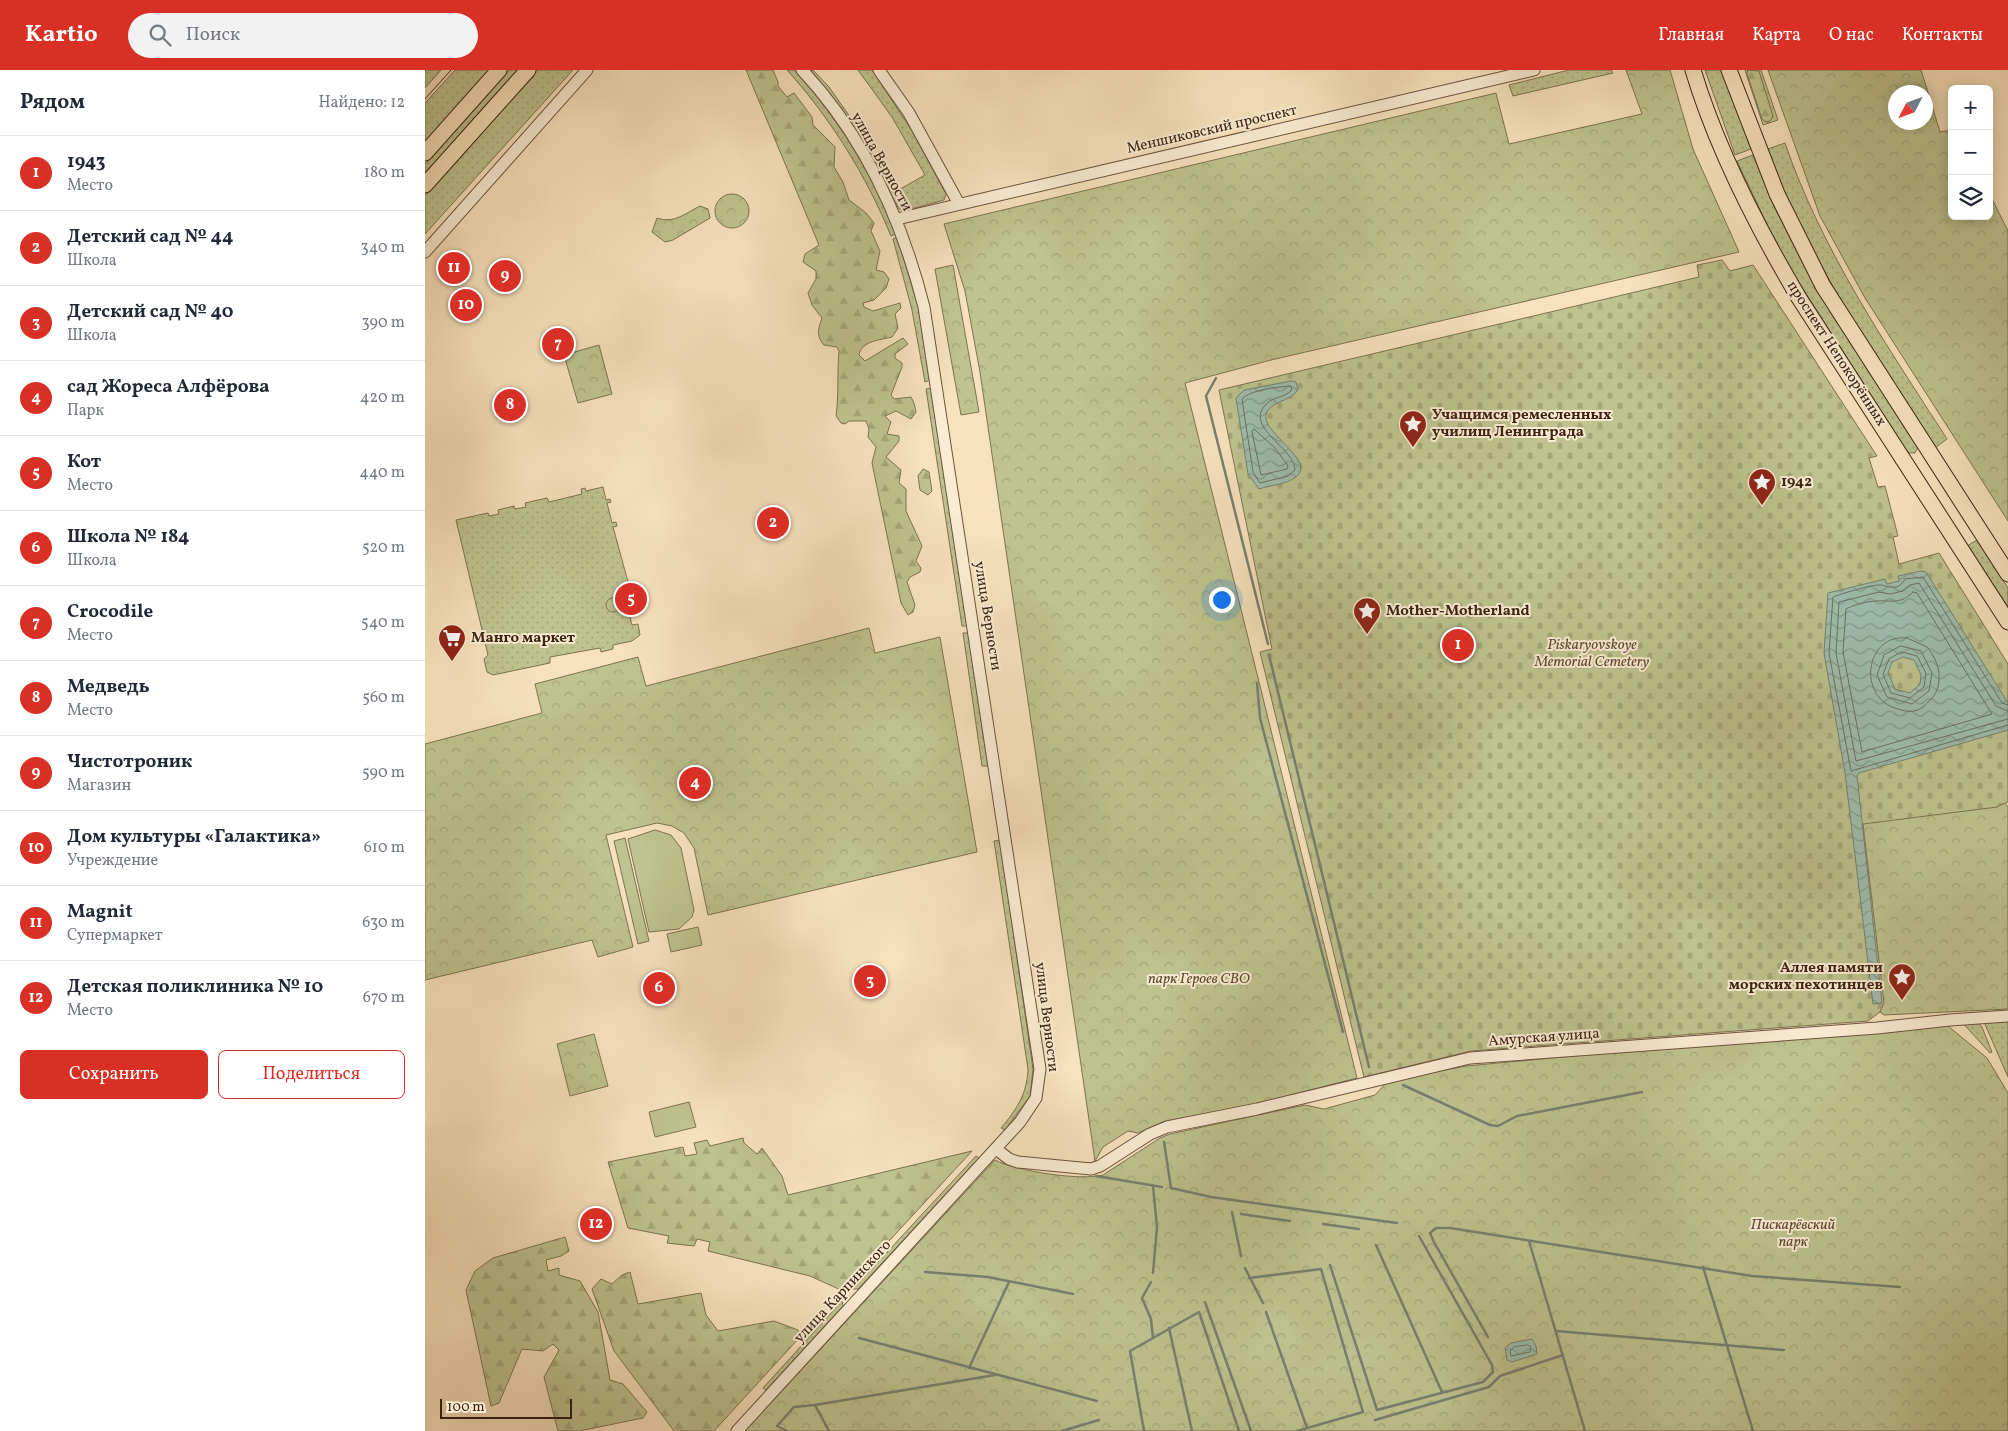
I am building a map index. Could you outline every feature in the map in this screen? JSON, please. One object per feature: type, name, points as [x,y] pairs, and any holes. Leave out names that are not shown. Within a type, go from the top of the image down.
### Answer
[{"type":"main road","points":[[425,153],[499,70]]},
{"type":"main road","points":[[425,185],[528,70]]},
{"type":"main road","name":"проспект Непокорённых","points":[[1693,70],[1728,161],[1771,250],[1799,298],[2008,622]]},
{"type":"main road","name":"проспект Непокорённых","points":[[1729,70],[1777,194],[1823,286],[2008,574]]},
{"type":"street","points":[[425,252],[587,70]]},
{"type":"street","name":"улица Верности","points":[[802,70],[836,111],[882,188],[897,220],[918,281],[929,333],[1038,1054],[1039,1084],[1036,1098],[1020,1122],[973,1174]]},
{"type":"street","points":[[879,70],[909,112],[959,204]]},
{"type":"street","name":"Меншиковский проспект","points":[[897,220],[1534,70]]},
{"type":"street","name":"Амурская улица","points":[[996,1149],[1009,1159],[1018,1162],[1074,1169],[1100,1166],[1151,1134],[1167,1127],[1257,1109],[1470,1058],[1877,1028],[2008,1016]]},
{"type":"street","name":"улица Карпинского","points":[[737,1431],[973,1174]]},
{"type":"green space","points":[[425,70],[441,70],[425,88]]},
{"type":"green space","points":[[455,70],[490,70],[425,143],[425,103]]},
{"type":"green space","points":[[509,70],[517,70],[425,173],[425,164]]},
{"type":"green space","points":[[537,70],[573,70],[425,234],[425,195]]},
{"type":"green space","points":[[746,70],[773,70],[778,86],[787,97],[794,93],[812,117],[813,125],[835,147],[834,167],[843,182],[849,200],[866,213],[874,223],[871,231],[880,251],[876,270],[884,272],[889,279],[886,288],[874,300],[863,303],[864,307],[873,311],[900,303],[901,308],[895,314],[898,328],[892,337],[867,344],[859,355],[865,361],[903,338],[908,344],[895,354],[895,358],[902,363],[902,367],[891,395],[894,399],[911,397],[916,412],[911,419],[896,411],[885,416],[891,422],[887,434],[899,436],[899,441],[886,457],[901,470],[899,483],[906,489],[906,511],[922,546],[916,561],[921,568],[920,572],[910,577],[907,582],[915,605],[913,612],[908,615],[901,603],[872,463],[876,447],[868,437],[869,429],[866,421],[849,421],[845,424],[841,423],[836,416],[839,351],[837,347],[824,345],[820,339],[819,329],[822,318],[812,305],[808,293],[816,279],[816,271],[803,262],[805,254],[819,245]]},
{"type":"green space","points":[[787,70],[794,70],[810,88],[853,147],[887,212],[896,234],[891,236],[859,170],[833,128]]},
{"type":"green space","points":[[811,70],[829,87],[860,131],[895,192],[925,175],[892,117],[858,70],[872,70],[912,131],[946,194],[944,200],[908,210],[899,209],[848,119]]},
{"type":"green space","points":[[1569,70],[1611,70],[1613,73],[1513,96],[1509,85]]},
{"type":"green space","name":"парк Героев СВО","points":[[1626,70],[1670,70],[1693,149],[1739,252],[1271,360],[1185,383],[1357,1078],[1255,1104],[1165,1121],[1138,1133],[1128,1131],[1103,1147],[1095,1161],[980,372],[965,291],[944,224],[1496,93],[1509,144],[1642,114]]},
{"type":"green space","points":[[1705,70],[1723,70],[1751,149],[1735,155]]},
{"type":"green space","points":[[1745,70],[1761,70],[1778,120],[1763,125]]},
{"type":"green space","points":[[1748,70],[1759,71],[1773,116],[1770,121],[1766,122],[1762,119],[1747,74]]},
{"type":"green space","points":[[1768,70],[1921,70],[1926,85],[1888,85],[1888,130],[1933,130],[1933,109],[1940,132],[1948,131],[1948,220],[1993,220],[1993,201],[2008,231],[2008,521],[1865,298],[1820,216]]},
{"type":"green space","points":[[1785,143],[1800,183],[1836,259],[1879,332],[1947,439],[1935,448],[1843,303],[1801,228],[1783,189],[1768,149]]},
{"type":"green space","points":[[1753,155],[1775,208],[1816,287],[1918,447],[1915,453],[1909,453],[1906,450],[1782,256],[1737,161]]},
{"type":"green space","points":[[732,194],[744,199],[749,211],[744,223],[732,228],[720,223],[715,211],[720,199]]},
{"type":"green space","points":[[700,206],[708,209],[710,218],[673,240],[665,242],[652,232],[657,218],[674,219]]},
{"type":"green space","points":[[897,237],[919,309],[930,380],[925,382],[912,310],[893,239]]},
{"type":"green space","name":"Piskaryovskoye Memorial Cemetery","points":[[1722,260],[1730,271],[1753,265],[1877,456],[1869,458],[1878,487],[1885,486],[1898,536],[1893,537],[1899,564],[1939,553],[2008,664],[2008,802],[1997,807],[1880,1012],[1868,1021],[1471,1051],[1364,1077],[1260,652],[1272,649],[1219,390],[1699,277],[1697,265]]},
{"type":"green space","points":[[953,265],[979,412],[961,415],[935,269]]},
{"type":"green space","points":[[599,345],[612,394],[578,403],[564,355]]},
{"type":"green space","points":[[931,388],[967,626],[962,626],[926,389]]},
{"type":"green space","points":[[923,469],[929,472],[932,491],[928,495],[920,490],[918,476]]},
{"type":"green space","points":[[603,487],[606,500],[610,499],[611,502],[607,503],[612,523],[616,522],[617,526],[613,527],[637,615],[630,617],[632,625],[638,624],[640,635],[632,641],[613,645],[613,649],[601,652],[600,648],[550,657],[550,663],[493,675],[487,672],[484,659],[488,655],[456,520],[488,513],[489,516],[499,514],[498,510],[514,506],[515,509],[526,507],[525,503],[547,498],[549,502],[582,494],[581,489],[585,488],[586,491]]},
{"type":"green space","points":[[1977,540],[2008,588],[2008,609],[1967,546]]},
{"type":"green space","points":[[613,598],[618,600],[620,605],[618,610],[613,612],[608,610],[606,605],[608,600]]},
{"type":"green space","points":[[869,628],[875,653],[940,637],[977,852],[708,915],[694,848],[684,833],[672,826],[657,823],[606,835],[633,947],[598,957],[592,940],[425,980],[425,744],[542,713],[535,684],[638,657],[646,686]]},
{"type":"green space","points":[[963,633],[968,633],[988,766],[982,766]]},
{"type":"green space","points":[[2005,803],[2008,807],[2008,1009],[1884,1015],[1880,1012],[1884,1003],[1863,824],[1997,807]]},
{"type":"green space","points":[[655,830],[671,835],[681,848],[694,910],[692,917],[679,929],[649,932],[628,839]]},
{"type":"green space","points":[[625,838],[649,941],[638,944],[614,841]]},
{"type":"green space","points":[[1000,840],[1033,1069],[1030,1096],[1005,1130],[1001,1128],[1020,1101],[1026,1086],[1028,1069],[994,841]]},
{"type":"green space","points":[[698,927],[702,945],[671,952],[667,934]]},
{"type":"green space","points":[[2008,1020],[2008,1077],[1984,1022]]},
{"type":"green space","points":[[1961,1021],[1976,1021],[1982,1027],[1992,1052],[1990,1053]]},
{"type":"green space","name":"Пискарёвский парк","points":[[1943,1022],[1987,1058],[2008,1093],[2008,1431],[745,1431],[995,1160],[1017,1168],[1048,1174],[1093,1177],[1103,1175],[1160,1138],[1170,1134],[1305,1105],[1324,1109],[1375,1095],[1388,1081],[1466,1066]]},
{"type":"green space","points":[[594,1034],[608,1086],[570,1096],[557,1044]]},
{"type":"green space","points":[[689,1102],[696,1127],[655,1137],[649,1112]]},
{"type":"green space","points":[[743,1138],[744,1143],[757,1154],[762,1148],[782,1176],[788,1195],[972,1151],[843,1291],[810,1276],[708,1251],[710,1242],[697,1239],[694,1246],[667,1243],[669,1236],[628,1228],[608,1162],[683,1147],[685,1156],[697,1154],[694,1143],[707,1140],[710,1146]]},
{"type":"green space","points":[[976,1156],[979,1158],[858,1289],[853,1289]]},
{"type":"green space","points":[[565,1237],[569,1251],[561,1256],[546,1260],[548,1271],[559,1268],[559,1275],[580,1281],[598,1312],[610,1380],[623,1384],[647,1412],[643,1418],[579,1431],[558,1431],[544,1377],[559,1350],[553,1344],[543,1351],[522,1349],[499,1403],[491,1406],[466,1290],[475,1271],[493,1258]]},
{"type":"green space","points":[[630,1272],[638,1304],[701,1293],[706,1315],[718,1331],[774,1321],[798,1330],[800,1337],[714,1431],[674,1431],[614,1351],[592,1289],[601,1279],[612,1284],[622,1275]]},
{"type":"green space","points":[[842,1301],[843,1306],[766,1390],[763,1388]]},
{"type":"water","points":[[1291,381],[1296,382],[1298,390],[1290,397],[1271,407],[1266,415],[1267,422],[1272,430],[1295,455],[1300,463],[1301,470],[1296,477],[1288,482],[1259,489],[1248,474],[1236,398],[1244,390]]},
{"type":"water","points":[[1921,571],[1926,572],[2008,703],[2008,730],[1859,773],[1857,776],[1882,1003],[1873,1004],[1845,773],[1824,653],[1828,593],[1885,579],[1887,584],[1899,581],[1898,576]],"holes":[[[1903,657],[1914,660],[1921,675],[1920,684],[1910,693],[1895,689],[1888,673],[1892,662]]]},
{"type":"water","points":[[1532,1339],[1536,1346],[1537,1354],[1512,1362],[1507,1360],[1505,1348],[1511,1343]]},
{"type":"waterway","points":[[1216,378],[1206,396],[1268,644]]},
{"type":"waterway","points":[[1269,655],[1369,1067]]},
{"type":"waterway","points":[[1257,683],[1260,718],[1343,1032]]},
{"type":"waterway","points":[[1403,1085],[1490,1125],[1498,1126],[1517,1116],[1642,1092]]},
{"type":"waterway","points":[[1164,1142],[1171,1188],[1211,1197],[1397,1223]]},
{"type":"waterway","points":[[1096,1176],[1162,1187]]},
{"type":"waterway","points":[[1153,1186],[1157,1227],[1153,1273]]},
{"type":"waterway","points":[[1232,1212],[1241,1256]]},
{"type":"waterway","points":[[1241,1214],[1290,1221]]},
{"type":"waterway","points":[[1323,1224],[1359,1229]]},
{"type":"waterway","points":[[1488,1337],[1434,1242],[1430,1233],[1436,1228],[1450,1228],[1752,1276],[1900,1287]]},
{"type":"waterway","points":[[1330,1265],[1377,1410],[1483,1382],[1493,1372],[1492,1365],[1419,1236]]},
{"type":"waterway","points":[[1529,1241],[1585,1431]]},
{"type":"waterway","points":[[1376,1245],[1442,1392]]},
{"type":"waterway","points":[[1703,1267],[1753,1431]]},
{"type":"waterway","points":[[1245,1268],[1263,1303]]},
{"type":"waterway","points":[[1249,1278],[1321,1269],[1363,1412],[1297,1431]]},
{"type":"waterway","points":[[925,1272],[988,1277],[1073,1294]]},
{"type":"waterway","points":[[969,1368],[1009,1282]]},
{"type":"waterway","points":[[1151,1282],[1142,1298],[1151,1319],[1153,1338]]},
{"type":"waterway","points":[[1205,1302],[1251,1431]]},
{"type":"waterway","points":[[1144,1431],[1130,1351],[1199,1312],[1239,1431]]},
{"type":"waterway","points":[[1266,1312],[1307,1428]]},
{"type":"waterway","points":[[1169,1328],[1192,1431]]},
{"type":"waterway","points":[[1556,1331],[1784,1350]]},
{"type":"waterway","points":[[859,1338],[1097,1401]]},
{"type":"waterway","points":[[1375,1420],[1489,1387],[1500,1376],[1563,1355]]},
{"type":"waterway","points":[[829,1431],[815,1405],[995,1375]]},
{"type":"waterway","points":[[787,1431],[777,1426],[794,1407],[815,1405]]},
{"type":"waterway","points":[[1062,1431],[1099,1420]]},
{"type":"tram line","points":[[425,99],[451,70]]},
{"type":"place","name":"Magnit","points":[[454,268]]},
{"type":"place","name":"Чистотроник","points":[[505,276]]},
{"type":"place","name":"Дом культуры «Галактика»","points":[[466,305]]},
{"type":"place","name":"Crocodile","points":[[558,344]]},
{"type":"place","name":"Медведь","points":[[510,405]]},
{"type":"place","name":"Учащимся ремесленных училищ Ленинграда","points":[[1413,448]]},
{"type":"place","name":"1942","points":[[1762,506]]},
{"type":"place","name":"Детский сад № 44","points":[[773,523]]},
{"type":"place","name":"Кот","points":[[631,599]]},
{"type":"place","name":"Mother-Motherland","points":[[1367,635]]},
{"type":"place","name":"1943","points":[[1458,645]]},
{"type":"place","name":"Манго маркет","points":[[452,662]]},
{"type":"place","name":"сад Жореса Алфёрова","points":[[695,783]]},
{"type":"place","name":"Детский сад № 40","points":[[870,981]]},
{"type":"place","name":"Школа № 184","points":[[659,988]]},
{"type":"place","name":"Аллея памяти морских пехотинцев","points":[[1902,1001]]},
{"type":"place","name":"Детская поликлиника № 10","points":[[596,1224]]}]
